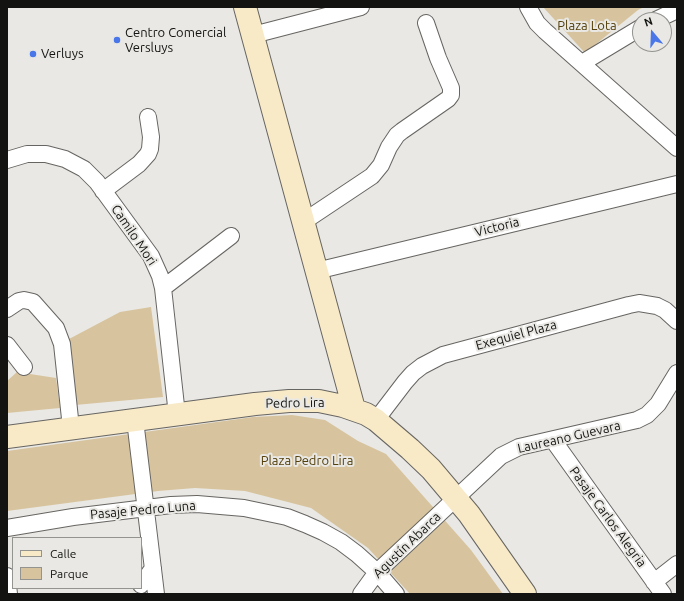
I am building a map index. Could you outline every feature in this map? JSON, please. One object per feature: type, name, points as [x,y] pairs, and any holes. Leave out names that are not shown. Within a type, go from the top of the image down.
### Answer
[{"type":"street","points":[[245,7],[354,409]]},
{"type":"street","points":[[253,35],[361,7]]},
{"type":"street","points":[[528,7],[537,23],[677,148]]},
{"type":"street","points":[[304,222],[372,176],[381,165],[389,147],[397,135],[448,99],[451,94],[451,88],[438,58],[426,23]]},
{"type":"street","points":[[582,63],[632,33]]},
{"type":"street","points":[[104,191],[139,164],[148,154],[151,137],[148,117]]},
{"type":"street","name":"Camilo Mori","points":[[7,160],[27,154],[46,154],[64,159],[84,169],[104,191],[151,256],[160,276],[163,288],[178,415]]},
{"type":"street","name":"Victoria","points":[[316,270],[677,184]]},
{"type":"street","points":[[163,288],[231,236]]},
{"type":"street","points":[[7,309],[19,301],[29,300],[33,302],[56,328],[62,344],[71,428]]},
{"type":"street","name":"Exequiel Plaza","points":[[376,420],[405,382],[413,374],[422,366],[443,355],[639,303],[657,306],[665,310],[677,321]]},
{"type":"street","points":[[7,345],[24,367]]},
{"type":"street","name":"Laureano Guevara","points":[[456,499],[501,456],[519,447],[637,420],[647,415],[658,404],[677,373]]},
{"type":"street","name":"Pedro Lira","points":[[7,438],[71,428],[289,401],[320,401],[354,409],[376,420],[431,469],[456,499],[525,594]]},
{"type":"street","points":[[135,420],[156,594]]},
{"type":"street","name":"Pasaje Carlos Alegria","points":[[552,440],[659,588]]},
{"type":"street","name":"Agustín Abarca","points":[[361,594],[377,572],[456,499]]},
{"type":"street","name":"Pasaje Pedro Luna","points":[[7,528],[73,517],[146,508],[197,504],[244,508],[287,517],[306,524],[341,542],[377,572],[396,594]]},
{"type":"street","points":[[659,588],[677,564]]},
{"type":"street","points":[[142,584],[153,568]]},
{"type":"street","points":[[7,576],[9,594]]},
{"type":"green space","name":"Plaza Lota","points":[[543,7],[644,7],[636,12],[632,12],[632,15],[585,53]]},
{"type":"green space","points":[[151,307],[163,397],[75,405],[69,339],[120,312]]},
{"type":"green space","points":[[17,372],[56,378],[60,408],[7,413],[7,381]]},
{"type":"green space","name":"Plaza Pedro Lira","points":[[292,415],[325,420],[358,441],[386,454],[471,550],[503,594],[410,594],[368,548],[311,508],[245,491],[195,488],[158,491],[7,511],[7,451],[253,417]]},
{"type":"place","name":"Centro Comercial Versluys","points":[[117,40]]},
{"type":"place","name":"Verluys","points":[[33,54]]}]
